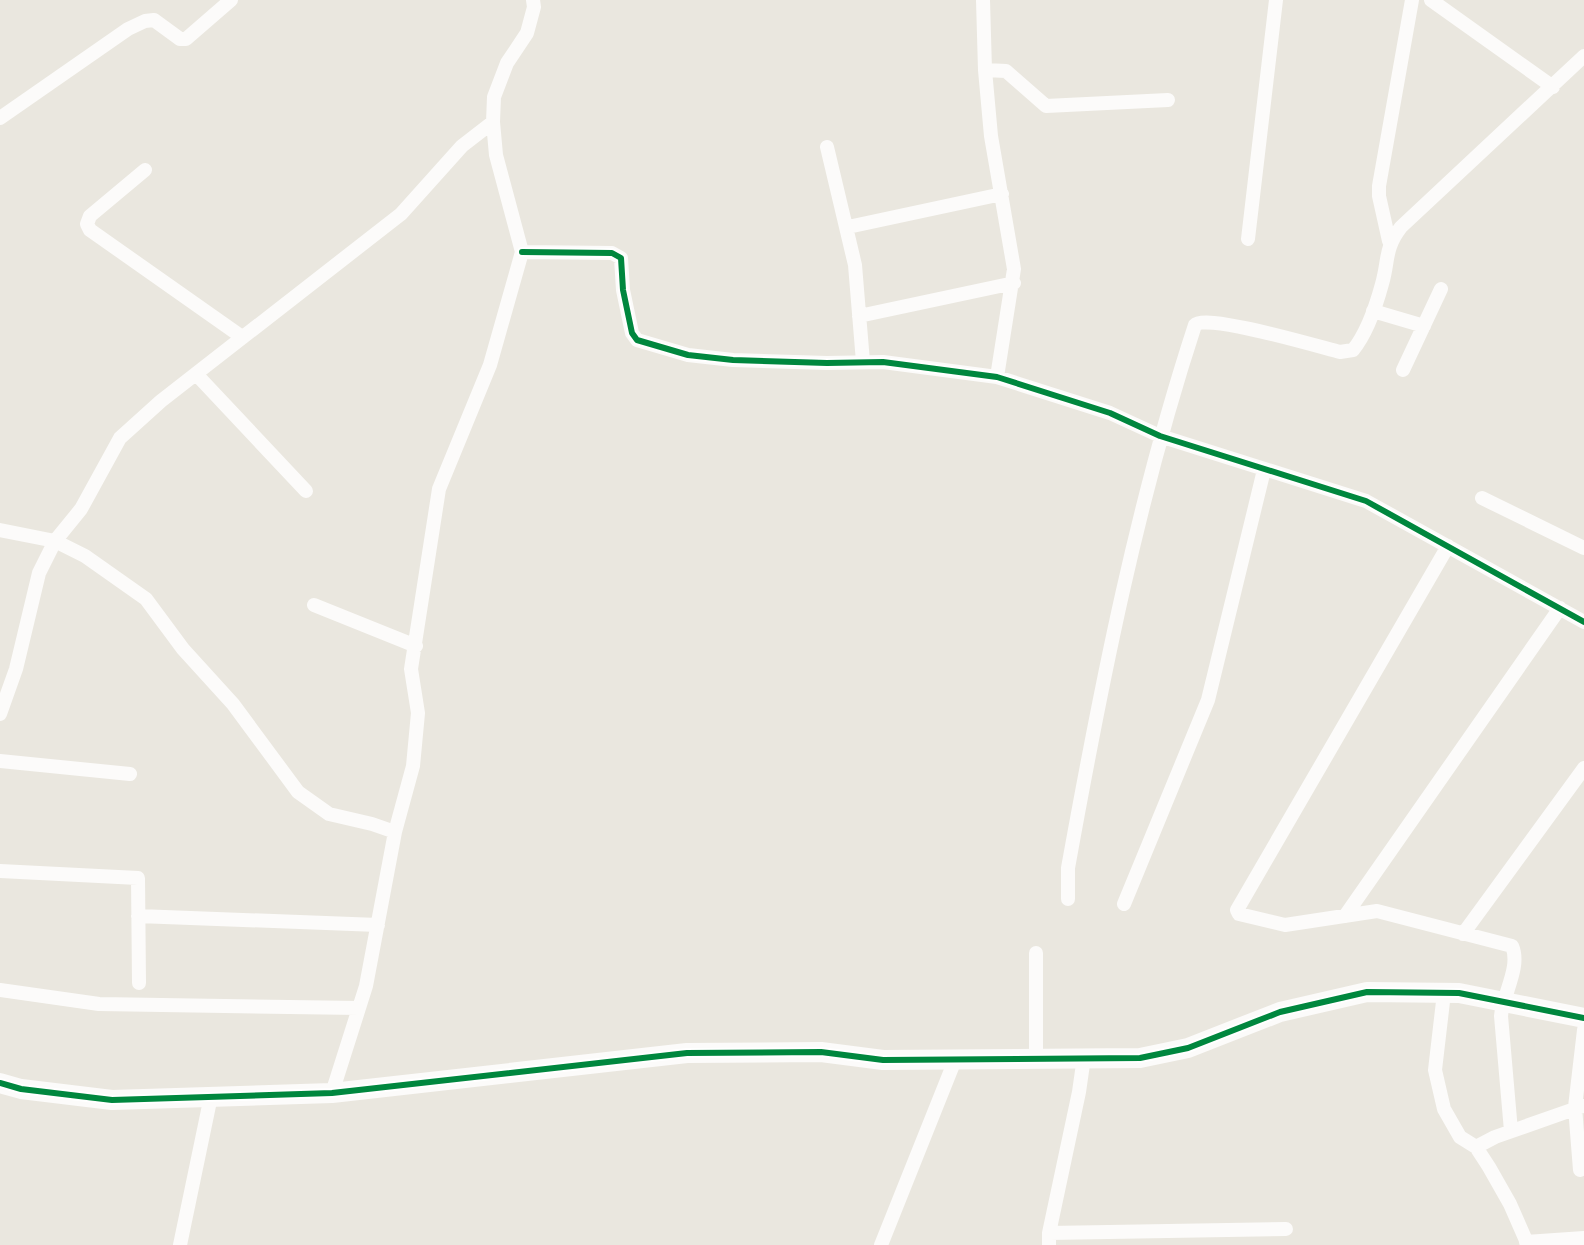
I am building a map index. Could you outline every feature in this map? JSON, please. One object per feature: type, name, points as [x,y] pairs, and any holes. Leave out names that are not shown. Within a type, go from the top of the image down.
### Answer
[{"type":"street","points":[[0,118],[128,29],[154,20],[180,39],[186,39],[231,0]]},
{"type":"street","points":[[332,1093],[359,1008],[378,925],[394,832],[413,766],[418,713],[411,669],[439,489],[490,365],[522,252],[496,155],[493,122],[494,97],[507,63],[527,33],[534,7],[533,0]]},
{"type":"street","points":[[983,0],[985,70],[991,136],[1014,269],[1014,283],[997,377]]},
{"type":"street","points":[[1248,239],[1276,0]]},
{"type":"street","points":[[1068,898],[1068,868],[1102,679],[1160,436],[1177,375],[1198,321],[1224,324],[1347,353],[1357,345],[1373,311],[1382,283],[1389,242],[1379,186],[1412,0]]},
{"type":"street","points":[[1431,0],[1553,87]]},
{"type":"street","points":[[1389,242],[1401,227],[1584,56]]},
{"type":"street","points":[[985,70],[1006,71],[1046,106],[1168,100]]},
{"type":"street","points":[[0,714],[16,669],[39,573],[55,541],[81,509],[120,438],[242,337],[401,214],[462,146],[493,122]]},
{"type":"street","points":[[827,147],[848,227],[855,265],[863,362]]},
{"type":"street","points":[[144,170],[90,216],[87,224],[90,230],[242,337]]},
{"type":"street","points":[[848,227],[1002,194]]},
{"type":"street","points":[[522,252],[612,253],[621,258],[623,290],[632,333],[637,340],[688,355],[733,360],[883,362],[997,377],[1110,413],[1160,436],[1366,501],[1584,622]]},
{"type":"street","points":[[859,316],[1014,283]]},
{"type":"street","points":[[1403,370],[1441,289]]},
{"type":"street","points":[[1373,311],[1424,326]]},
{"type":"street","points":[[196,374],[306,492]]},
{"type":"street","points":[[1124,904],[1208,700],[1264,470]]},
{"type":"street","points":[[1482,498],[1584,548]]},
{"type":"street","points":[[0,530],[55,541],[86,556],[146,599],[183,649],[233,704],[298,792],[328,814],[372,824],[394,832]]},
{"type":"street","points":[[1448,546],[1237,910],[1239,914],[1250,919],[1285,925],[1377,911],[1512,946],[1514,956],[1511,979],[1502,1001],[1511,1131]]},
{"type":"street","points":[[314,605],[416,646]]},
{"type":"street","points":[[1345,916],[1560,608]]},
{"type":"street","points":[[0,761],[130,774]]},
{"type":"street","points":[[1463,934],[1584,768]]},
{"type":"street","points":[[0,871],[138,878],[139,983]]},
{"type":"street","points":[[138,916],[378,925]]},
{"type":"street","points":[[1036,953],[1036,1058]]},
{"type":"street","points":[[0,990],[99,1004],[359,1008]]},
{"type":"street","points":[[0,1083],[21,1089],[112,1100],[211,1095],[332,1093],[687,1053],[821,1052],[883,1060],[1140,1058],[1188,1048],[1280,1012],[1367,992],[1444,993],[1502,1001],[1584,1018]]},
{"type":"street","points":[[1444,993],[1435,1070],[1444,1109],[1460,1137],[1476,1147],[1510,1204],[1527,1243],[1584,1238]]},
{"type":"street","points":[[1580,1170],[1584,1030]]},
{"type":"street","points":[[1084,1057],[1049,1239],[1286,1229]]},
{"type":"street","points":[[881,1245],[955,1059]]},
{"type":"street","points":[[180,1245],[211,1095]]},
{"type":"street","points":[[1476,1147],[1511,1131],[1580,1107]]},
{"type":"cycle path","points":[[522,252],[612,253],[621,258],[623,290],[632,333],[637,340],[688,355],[733,360],[883,362],[997,377],[1110,413],[1160,436],[1366,501],[1584,622]]},
{"type":"cycle path","points":[[0,1083],[21,1089],[112,1100],[332,1093],[687,1053],[821,1052],[883,1060],[1140,1058],[1188,1048],[1280,1012],[1367,992],[1459,993],[1584,1018]]}]
